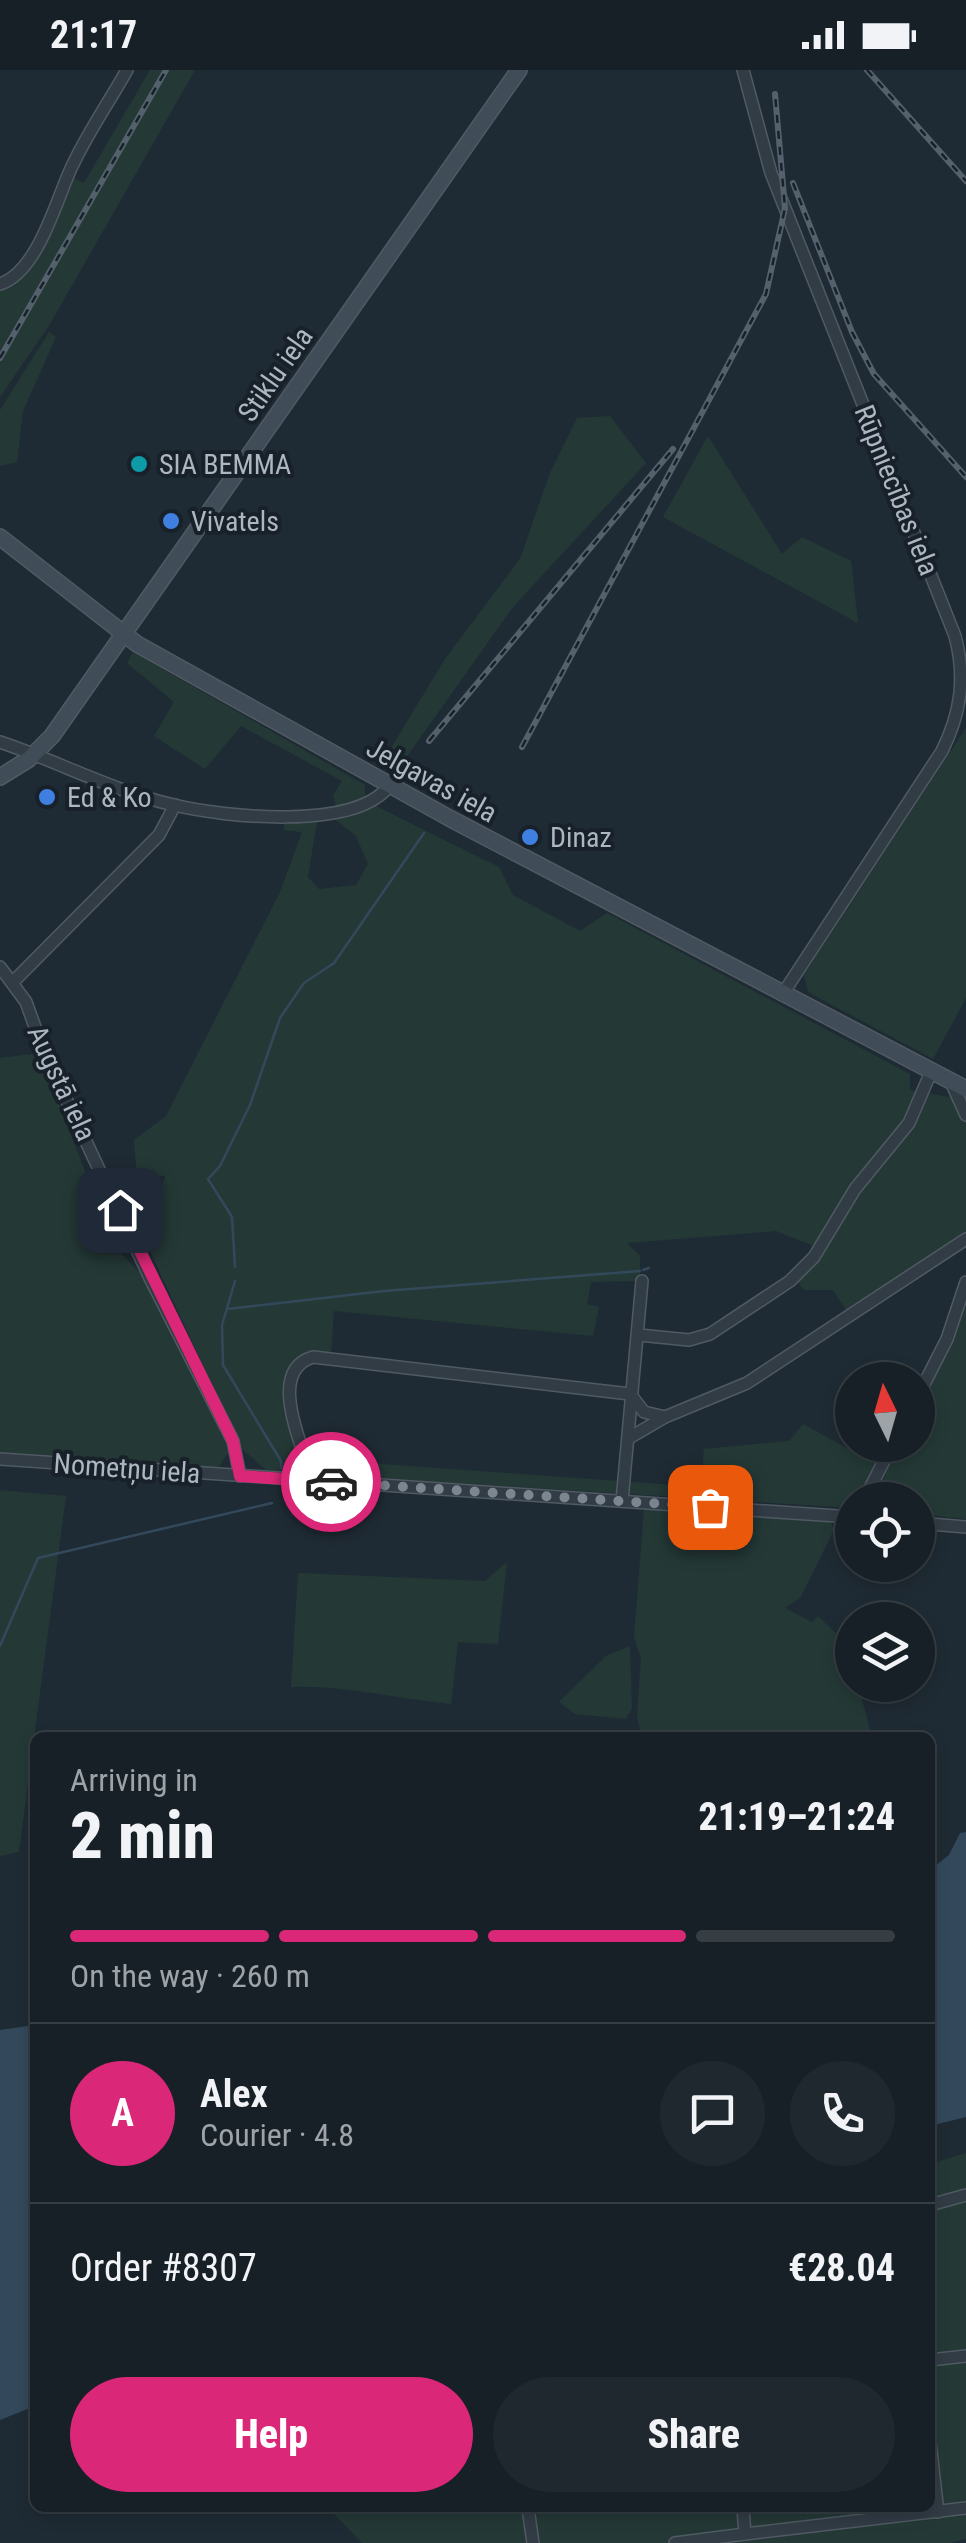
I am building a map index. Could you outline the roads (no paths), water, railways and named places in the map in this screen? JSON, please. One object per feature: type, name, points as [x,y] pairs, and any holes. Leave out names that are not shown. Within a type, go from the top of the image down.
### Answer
[{"type":"street","points":[[0,284],[20,272],[58,206],[68,173],[127,70]]},
{"type":"street","name":"Stiklu iela","points":[[35,754],[519,70]]},
{"type":"street","name":"Rūpniecības iela","points":[[743,70],[772,173],[955,636],[962,674],[957,717],[942,751],[782,995]]},
{"type":"street","name":"Jelgavas iela","points":[[0,538],[124,633],[389,786],[958,1086]]},
{"type":"street","points":[[0,742],[174,806],[248,815],[333,813],[380,798],[389,786]]},
{"type":"street","points":[[0,777],[35,754]]},
{"type":"street","points":[[13,982],[159,834],[174,806]]},
{"type":"street","name":"Augstā iela","points":[[0,967],[13,982],[150,1278],[233,1441],[240,1476]]},
{"type":"street","points":[[638,1335],[689,1340],[710,1334],[790,1281],[814,1258],[855,1189],[909,1123],[931,1072]]},
{"type":"street","points":[[958,1086],[966,1115]]},
{"type":"street","points":[[629,1438],[747,1383],[966,1239]]},
{"type":"street","points":[[622,1501],[642,1281]]},
{"type":"street","points":[[935,1363],[966,1282]]},
{"type":"street","points":[[312,1480],[289,1387],[298,1361],[313,1357],[630,1394],[644,1412],[666,1418]]},
{"type":"street","name":"Nometņu iela","points":[[0,1459],[835,1516]]},
{"type":"street","points":[[935,1524],[966,1527]]},
{"type":"street","points":[[935,2204],[966,2195]]},
{"type":"street","points":[[935,2359],[966,2356]]},
{"type":"street","points":[[935,2486],[938,2512]]},
{"type":"street","points":[[674,2543],[966,2508]]},
{"type":"street","points":[[529,2512],[533,2543]]},
{"type":"street","points":[[743,2512],[746,2534]]},
{"type":"street","points":[[841,2512],[842,2522]]},
{"type":"water","points":[[966,1832],[966,2117],[935,2125],[935,1866],[949,1855],[960,1833]]},
{"type":"water","points":[[30,2026],[30,2408],[0,2420],[0,2030]]},
{"type":"waterway","points":[[235,1267],[232,1217],[208,1179],[220,1166],[250,1105],[280,1018],[304,983],[334,963],[424,833]]},
{"type":"waterway","points":[[643,1270],[649,1268]]},
{"type":"waterway","points":[[227,1309],[384,1291],[640,1271]]},
{"type":"waterway","points":[[235,1281],[222,1325],[223,1365],[281,1461],[281,1468]]},
{"type":"waterway","points":[[0,1646],[38,1558],[272,1503]]},
{"type":"railway","points":[[0,358],[166,70]]},
{"type":"railway","points":[[867,70],[966,181]]},
{"type":"railway","points":[[522,747],[766,294],[785,208],[775,94]]},
{"type":"railway","points":[[793,183],[852,332],[874,374],[966,477]]},
{"type":"railway","points":[[429,741],[673,449]]},
{"type":"place","name":"SIA BEMMA","points":[[139,464]]},
{"type":"place","name":"Vivatels","points":[[171,521]]},
{"type":"place","name":"Ed & Ko","points":[[47,797]]},
{"type":"place","name":"Dinaz","points":[[530,837]]}]
